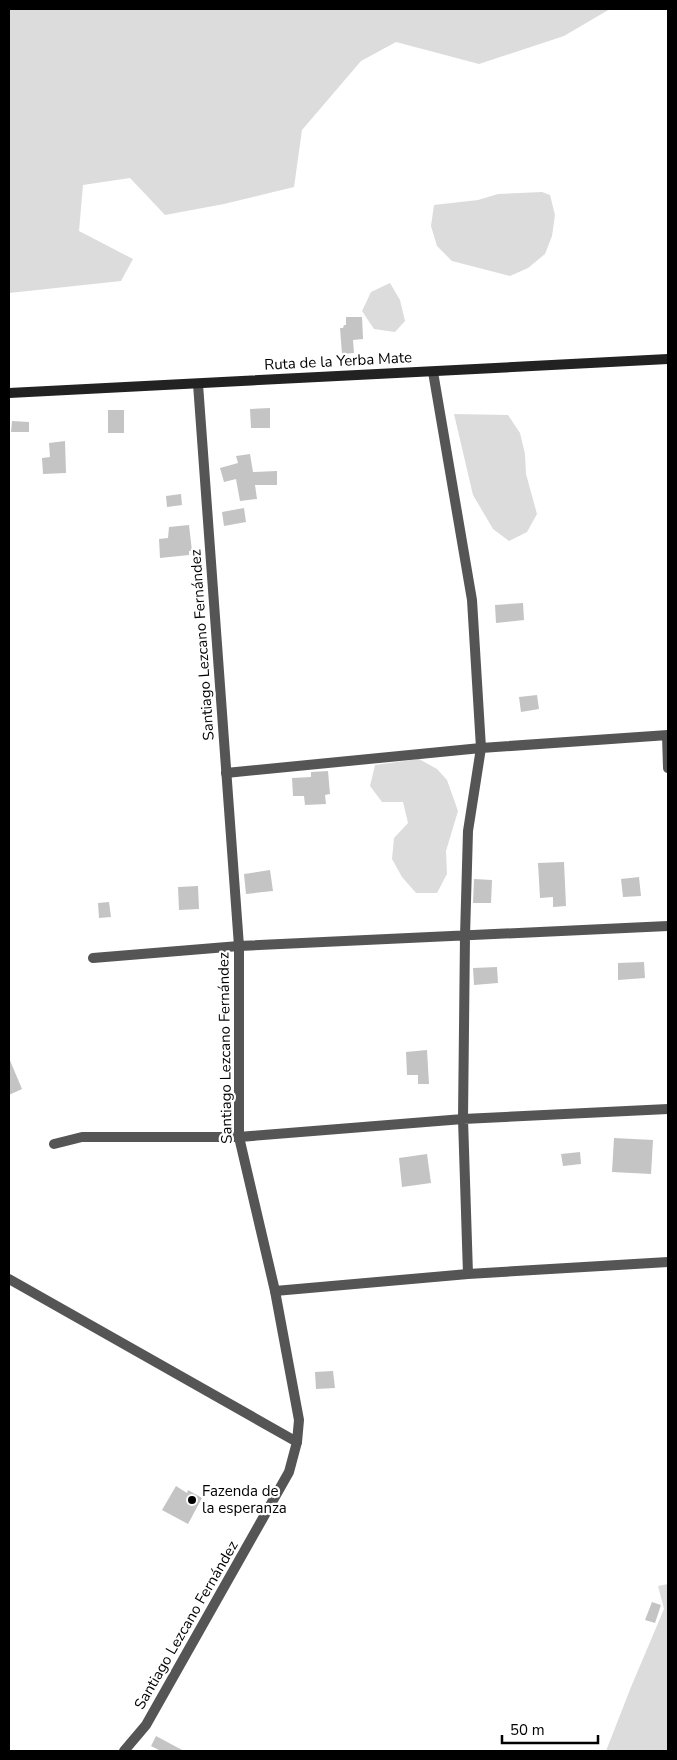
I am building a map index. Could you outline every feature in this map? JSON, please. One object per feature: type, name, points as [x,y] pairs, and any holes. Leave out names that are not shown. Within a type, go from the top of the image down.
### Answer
[{"type":"main road","name":"Ruta de la Yerba Mate","points":[[9,393],[668,359]]},
{"type":"street","points":[[433,372],[472,600],[481,748],[468,832],[465,936],[463,1118],[468,1274]]},
{"type":"street","name":"Santiago Lezcano Fernández","points":[[124,1751],[146,1725],[289,1472],[297,1442],[300,1420],[275,1291],[239,1137],[239,946],[198,384]]},
{"type":"street","points":[[226,773],[481,748],[667,735],[668,768]]},
{"type":"street","points":[[93,958],[239,946],[668,926]]},
{"type":"street","points":[[54,1144],[82,1137],[239,1137],[463,1118],[668,1109]]},
{"type":"street","points":[[275,1291],[468,1274],[668,1262]]},
{"type":"street","points":[[9,1279],[297,1442]]},
{"type":"shaded area","points":[[9,9],[610,9],[564,36],[479,64],[396,42],[361,61],[302,130],[294,187],[224,204],[165,215],[130,178],[83,185],[79,231],[133,259],[121,281],[9,293]]},
{"type":"shaded area","points":[[542,192],[550,195],[555,215],[552,236],[545,254],[528,268],[510,276],[452,261],[437,246],[431,226],[434,205],[478,200],[498,194]]},
{"type":"shaded area","points":[[390,283],[400,300],[405,321],[395,332],[374,329],[362,311],[371,292]]},
{"type":"shaded area","points":[[454,414],[508,415],[520,433],[525,454],[526,474],[537,514],[527,532],[509,541],[493,529],[473,495]]},
{"type":"shaded area","points":[[419,759],[437,769],[447,780],[458,811],[446,851],[447,874],[437,893],[416,893],[402,877],[392,859],[394,838],[408,823],[403,802],[382,802],[370,786],[375,765]]},
{"type":"shaded area","points":[[668,1584],[668,1751],[606,1751],[664,1609],[658,1586]]},
{"type":"building","points":[[346,317],[362,317],[363,339],[353,340],[354,353],[342,354],[340,328],[346,325]]},
{"type":"building","points":[[270,408],[270,428],[251,428],[250,409]]},
{"type":"building","points":[[108,410],[124,410],[124,433],[108,433]]},
{"type":"building","points":[[12,421],[29,422],[29,432],[11,432]]},
{"type":"building","points":[[65,441],[66,473],[43,474],[42,458],[50,457],[49,443]]},
{"type":"building","points":[[250,454],[253,472],[277,471],[277,485],[255,485],[257,499],[240,501],[236,479],[224,482],[220,468],[238,463],[236,456]]},
{"type":"building","points":[[181,494],[182,505],[167,507],[166,496]]},
{"type":"building","points":[[244,508],[246,522],[224,526],[222,512]]},
{"type":"building","points":[[189,525],[192,551],[189,551],[189,555],[160,558],[159,539],[168,538],[169,527]]},
{"type":"building","points":[[523,603],[524,620],[496,623],[495,605]]},
{"type":"building","points":[[537,695],[539,709],[521,712],[519,697]]},
{"type":"building","points":[[328,771],[330,794],[325,795],[326,804],[305,805],[304,796],[293,796],[292,778],[311,777],[311,772]]},
{"type":"building","points":[[564,862],[566,906],[553,907],[553,897],[540,898],[538,863]]},
{"type":"building","points":[[270,870],[273,891],[246,894],[244,874]]},
{"type":"building","points":[[639,877],[641,896],[623,897],[621,879]]},
{"type":"building","points":[[474,879],[492,880],[491,903],[473,903]]},
{"type":"building","points":[[198,886],[199,909],[179,910],[178,887]]},
{"type":"building","points":[[109,902],[111,917],[99,918],[98,903]]},
{"type":"building","points":[[644,962],[645,978],[618,980],[618,963]]},
{"type":"building","points":[[497,967],[498,983],[474,985],[473,968]]},
{"type":"building","points":[[427,1050],[429,1084],[418,1084],[418,1075],[407,1075],[406,1052]]},
{"type":"building","points":[[9,1058],[22,1089],[9,1095]]},
{"type":"building","points":[[614,1138],[653,1140],[651,1174],[612,1172]]},
{"type":"building","points":[[580,1152],[581,1164],[563,1166],[561,1154]]},
{"type":"building","points":[[427,1154],[431,1183],[402,1187],[399,1158]]},
{"type":"building","points":[[333,1371],[335,1388],[316,1389],[315,1372]]},
{"type":"building","points":[[176,1486],[187,1493],[188,1490],[202,1498],[188,1524],[162,1510]]},
{"type":"building","points":[[652,1602],[661,1605],[655,1623],[645,1620]]},
{"type":"building","points":[[156,1736],[184,1751],[161,1751],[151,1746]]},
{"type":"place","name":"Fazenda de la esperanza","points":[[192,1500]]}]
